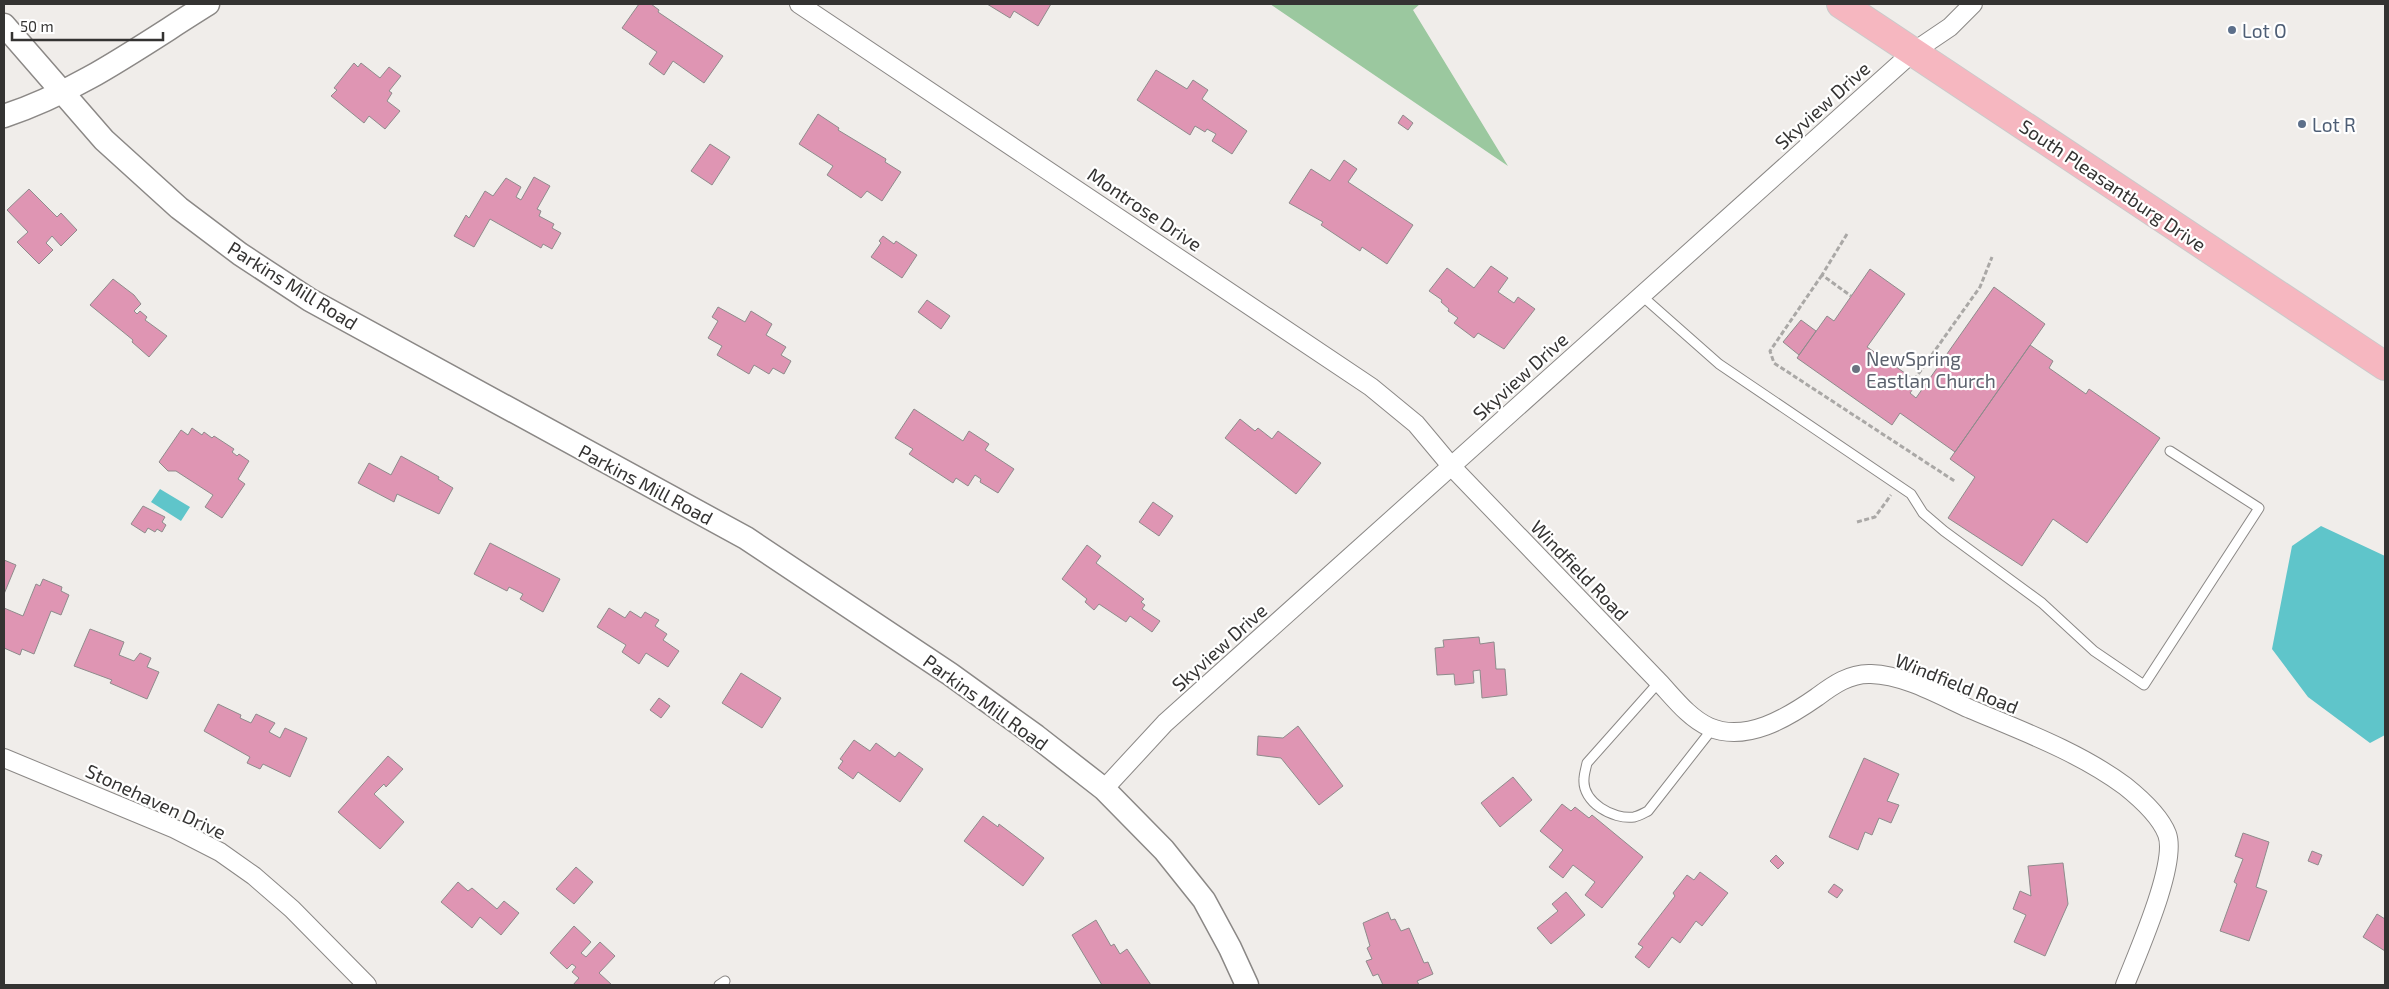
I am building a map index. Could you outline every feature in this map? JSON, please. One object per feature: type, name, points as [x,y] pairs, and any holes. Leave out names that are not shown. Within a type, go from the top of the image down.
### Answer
[{"type":"main road","name":"South Pleasantburg Drive","points":[[1841,4],[2385,366]]},
{"type":"street","points":[[4,116],[62,94],[208,4]]},
{"type":"street","name":"Montrose Drive","points":[[799,4],[1371,387],[1416,424],[1452,467]]},
{"type":"street","name":"Skyview Drive","points":[[1104,789],[1165,723],[1912,52],[1950,27],[1972,4]]},
{"type":"street","name":"Parkins Mill Road","points":[[4,25],[62,94],[104,140],[172,202],[240,254],[310,300],[746,538],[950,674],[1104,789],[1164,850],[1204,900],[1230,948],[1247,985]]},
{"type":"street","name":"Windfield Road","points":[[1452,467],[1692,716],[1712,728],[1726,732],[1744,731],[1765,726],[1789,717],[1850,676],[1870,674],[1890,676],[1926,689],[2041,740],[2094,767],[2125,786],[2144,802],[2167,835],[2169,851],[2166,870],[2125,985]]},
{"type":"street","name":"Stonehaven Drive","points":[[4,758],[175,829],[220,852],[254,876],[292,909],[366,985]]},
{"type":"lane","points":[[1642,296],[1719,364],[1911,494],[1923,513],[1944,531],[2042,603],[2094,651],[2144,684],[2259,508],[2170,451]]},
{"type":"lane","points":[[1659,682],[1588,763],[1583,780],[1590,796],[1600,809],[1618,815],[1634,817],[1648,811],[1712,728]]},
{"type":"path","points":[[1847,234],[1770,352],[1774,363],[1956,482]]},
{"type":"path","points":[[1914,380],[1980,287],[1992,257]]},
{"type":"path","points":[[1822,275],[1851,296]]},
{"type":"path","points":[[1857,522],[1875,517],[1893,493]]},
{"type":"green space","points":[[1270,4],[1420,4],[1413,10],[1508,166]]},
{"type":"water","points":[[160,489],[190,507],[181,521],[151,502]]},
{"type":"water","points":[[2321,526],[2385,556],[2385,735],[2370,743],[2308,697],[2272,649],[2292,546]]},
{"type":"building","points":[[639,4],[651,4],[659,10],[658,12],[723,56],[704,83],[673,61],[664,75],[649,64],[657,52],[622,28]]},
{"type":"building","points":[[987,4],[1051,4],[1038,26],[1014,11],[1010,18]]},
{"type":"building","points":[[354,63],[358,67],[361,63],[380,78],[389,67],[401,76],[389,91],[392,93],[387,101],[400,111],[385,129],[369,116],[364,123],[331,96],[337,90],[334,88]]},
{"type":"building","points":[[1156,70],[1187,89],[1193,80],[1208,90],[1202,99],[1247,131],[1232,154],[1212,141],[1216,134],[1207,129],[1205,132],[1195,126],[1190,135],[1137,100]]},
{"type":"building","points":[[818,114],[839,128],[838,130],[886,159],[885,162],[901,172],[882,201],[867,191],[861,198],[827,175],[833,166],[799,144]]},
{"type":"building","points":[[1403,115],[1413,123],[1408,130],[1398,123]]},
{"type":"building","points":[[710,144],[730,157],[712,185],[691,171]]},
{"type":"building","points":[[1344,160],[1357,169],[1348,182],[1413,225],[1387,264],[1362,247],[1360,251],[1321,225],[1323,222],[1289,203],[1311,169],[1330,181]]},
{"type":"building","points":[[534,177],[550,186],[537,209],[541,211],[539,216],[554,224],[552,228],[561,233],[552,249],[543,244],[541,248],[490,219],[474,247],[454,236],[466,215],[469,218],[485,191],[493,196],[506,178],[521,187],[516,197],[521,200]]},
{"type":"building","points":[[29,189],[57,217],[61,213],[77,230],[61,246],[52,236],[46,243],[53,250],[39,264],[17,242],[28,232],[7,210]]},
{"type":"building","points":[[883,236],[894,244],[896,241],[917,255],[902,278],[871,257],[881,243],[879,241]]},
{"type":"building","points":[[1491,266],[1508,278],[1498,292],[1514,303],[1518,297],[1535,309],[1504,349],[1478,333],[1474,338],[1454,323],[1458,318],[1448,311],[1449,309],[1441,302],[1442,300],[1429,291],[1447,268],[1474,288]]},
{"type":"building","name":"NewSpring Eastlan Church","points":[[1870,269],[1905,294],[1867,347],[1918,382],[1910,393],[1916,398],[1994,287],[2045,324],[1955,452],[1900,413],[1892,425],[1797,358],[1827,316],[1834,321]]},
{"type":"building","points":[[113,279],[134,295],[141,304],[134,311],[137,314],[140,311],[147,317],[145,320],[167,336],[149,357],[132,342],[133,340],[90,305]]},
{"type":"building","points":[[927,300],[950,316],[941,329],[918,312]]},
{"type":"building","points":[[718,307],[745,322],[751,311],[772,324],[766,335],[786,347],[781,355],[791,361],[784,374],[773,368],[769,374],[754,365],[749,374],[717,355],[722,346],[708,338],[718,321],[712,317]]},
{"type":"building","points":[[1801,320],[1816,331],[1799,355],[1783,342]]},
{"type":"building","points":[[2030,345],[2053,361],[2049,368],[2086,394],[2089,389],[2160,438],[2087,543],[2053,519],[2022,566],[1948,518],[1975,477],[1950,459]]},
{"type":"building","points":[[914,409],[963,441],[969,431],[989,444],[985,450],[1014,469],[998,493],[980,482],[981,479],[975,475],[968,486],[956,478],[953,483],[909,454],[913,449],[895,438]]},
{"type":"building","points":[[1240,419],[1255,431],[1258,428],[1272,439],[1278,431],[1321,463],[1296,494],[1225,438]]},
{"type":"building","points":[[192,428],[202,435],[204,432],[212,438],[214,436],[234,449],[232,452],[237,456],[239,454],[249,461],[238,479],[245,484],[222,518],[205,507],[213,495],[176,471],[168,471],[159,462],[181,430],[188,435]]},
{"type":"building","points":[[401,456],[439,477],[438,479],[453,488],[439,514],[397,494],[394,502],[358,483],[369,463],[391,475]]},
{"type":"building","points":[[1153,502],[1173,516],[1159,536],[1139,522]]},
{"type":"building","points":[[143,506],[165,517],[162,522],[166,525],[162,532],[157,529],[155,532],[148,528],[145,533],[131,524]]},
{"type":"building","points":[[490,543],[560,579],[543,612],[520,599],[523,594],[509,587],[507,591],[474,574]]},
{"type":"building","points":[[1087,545],[1101,556],[1096,563],[1144,599],[1141,602],[1145,605],[1142,609],[1160,621],[1152,632],[1130,616],[1126,622],[1099,604],[1094,610],[1085,602],[1087,599],[1062,579]]},
{"type":"building","points":[[4,560],[16,565],[4,594]]},
{"type":"building","points":[[43,579],[62,587],[61,591],[69,595],[61,615],[51,611],[34,654],[22,649],[20,655],[4,648],[4,608],[23,616],[36,584],[40,586]]},
{"type":"building","points":[[609,608],[625,618],[630,611],[641,618],[645,612],[659,620],[655,626],[667,634],[663,640],[679,651],[668,667],[646,653],[639,664],[622,652],[626,645],[597,627]]},
{"type":"building","points":[[90,629],[124,642],[119,655],[134,661],[140,653],[151,658],[147,667],[159,672],[147,699],[110,683],[112,680],[74,666]]},
{"type":"building","points":[[1479,637],[1480,644],[1494,642],[1496,669],[1505,669],[1507,695],[1482,698],[1480,670],[1473,671],[1474,683],[1455,685],[1454,674],[1437,675],[1435,648],[1444,647],[1443,640]]},
{"type":"building","points":[[741,673],[781,698],[762,728],[722,703]]},
{"type":"building","points":[[659,698],[670,706],[661,718],[650,710]]},
{"type":"building","points":[[218,704],[241,715],[240,718],[251,723],[256,714],[275,723],[269,732],[280,738],[285,728],[307,738],[290,777],[263,764],[260,769],[247,763],[250,757],[204,731]]},
{"type":"building","points":[[1298,726],[1343,786],[1319,805],[1281,758],[1257,755],[1258,736],[1283,738]]},
{"type":"building","points":[[854,740],[870,751],[876,743],[895,757],[899,752],[923,769],[900,802],[858,772],[853,779],[838,768],[843,761],[840,759]]},
{"type":"building","points":[[388,756],[403,769],[386,787],[384,784],[374,794],[404,822],[380,849],[338,812]]},
{"type":"building","points":[[1864,758],[1899,774],[1887,801],[1899,805],[1891,823],[1879,818],[1872,835],[1865,832],[1858,850],[1829,837]]},
{"type":"building","points":[[1513,777],[1532,800],[1500,827],[1481,803]]},
{"type":"building","points":[[1562,804],[1571,811],[1575,807],[1589,818],[1592,815],[1643,857],[1602,908],[1585,895],[1595,882],[1573,865],[1563,878],[1549,867],[1563,850],[1540,831]]},
{"type":"building","points":[[983,816],[998,827],[999,824],[1044,858],[1023,886],[964,841]]},
{"type":"building","points":[[2243,833],[2269,842],[2256,887],[2267,891],[2249,941],[2220,931],[2237,884],[2234,882],[2243,859],[2235,856]]},
{"type":"building","points":[[2312,851],[2322,855],[2318,865],[2308,861]]},
{"type":"building","points":[[1776,855],[1784,863],[1778,869],[1770,861]]},
{"type":"building","points":[[2063,863],[2068,904],[2045,956],[2014,942],[2026,915],[2013,909],[2020,891],[2031,896],[2028,866]]},
{"type":"building","points":[[576,867],[593,882],[574,904],[556,889]]},
{"type":"building","points":[[1700,872],[1728,893],[1702,926],[1696,921],[1680,943],[1672,937],[1649,968],[1635,957],[1643,947],[1638,944],[1675,896],[1673,893],[1687,875],[1694,880]]},
{"type":"building","points":[[458,882],[468,891],[472,888],[497,909],[504,901],[519,913],[501,935],[480,917],[472,928],[441,902]]},
{"type":"building","points":[[1834,884],[1843,890],[1837,898],[1828,892]]},
{"type":"building","points":[[1566,892],[1585,915],[1551,944],[1537,928],[1558,911],[1552,904]]},
{"type":"building","points":[[1388,912],[1391,920],[1395,919],[1401,931],[1409,928],[1424,963],[1428,962],[1433,974],[1417,981],[1419,985],[1383,985],[1378,974],[1373,976],[1366,961],[1372,959],[1367,948],[1370,946],[1363,923]]},
{"type":"building","points":[[2377,914],[2385,919],[2385,951],[2363,937]]},
{"type":"building","points":[[1096,920],[1111,946],[1114,944],[1120,954],[1127,949],[1151,985],[1102,985],[1072,935]]},
{"type":"building","points":[[574,926],[591,942],[581,953],[586,957],[600,942],[615,956],[599,973],[612,985],[573,985],[579,978],[572,972],[576,967],[572,964],[567,969],[550,953]]},
{"type":"place","name":"Lot O","points":[[2232,30]]},
{"type":"place","name":"Lot R","points":[[2302,124]]},
{"type":"place","name":"NewSpring Eastlan Church","points":[[1856,369]]}]
